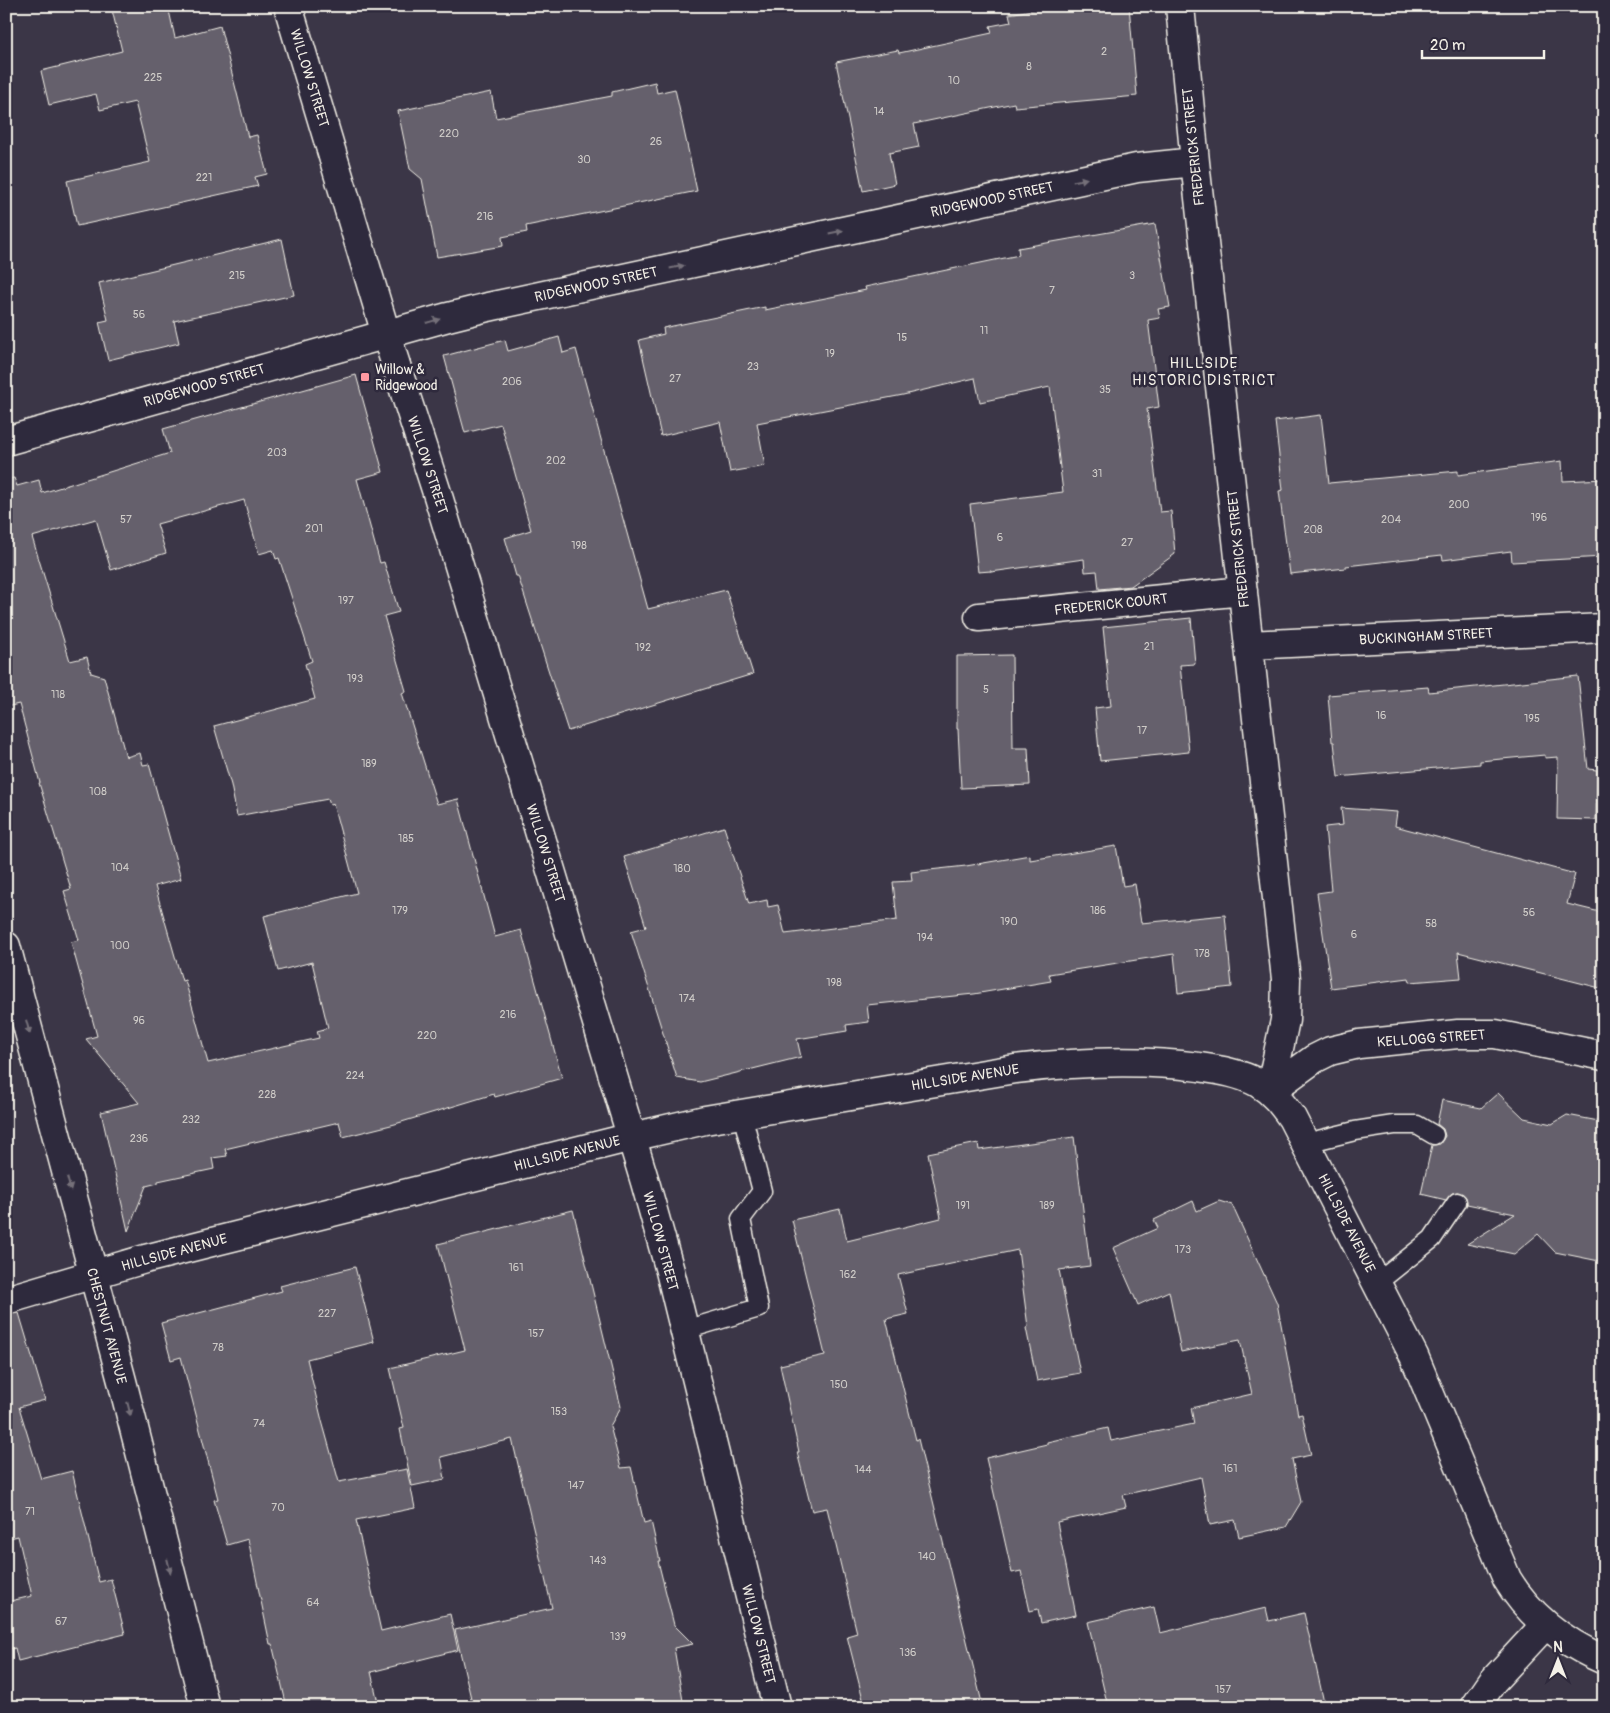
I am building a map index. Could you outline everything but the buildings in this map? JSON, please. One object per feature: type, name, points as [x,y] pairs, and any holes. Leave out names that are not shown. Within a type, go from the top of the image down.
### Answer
[{"type":"street","name":"WILLOW STREET","points":[[288,6],[386,334],[438,496],[632,1137],[670,1271],[777,1707]]},
{"type":"street","name":"FREDERICK STREET","points":[[1180,6],[1195,162],[1286,979],[1285,1020],[1270,1091]]},
{"type":"street","name":"RIDGEWOOD STREET","points":[[6,441],[488,307],[1118,172],[1162,164],[1195,162]]},
{"type":"street","name":"FREDERICK COURT","points":[[979,617],[1243,591]]},
{"type":"street","name":"BUCKINGHAM STREET","points":[[1249,645],[1604,628]]},
{"type":"street","name":"CHESTNUT AVENUE","points":[[6,946],[122,1381],[205,1707]]},
{"type":"street","name":"KELLOGG STREET","points":[[1270,1091],[1314,1059],[1330,1051],[1358,1044],[1458,1034],[1495,1034],[1604,1056]]},
{"type":"street","name":"HILLSIDE AVENUE","points":[[6,1300],[208,1243],[632,1137],[742,1114],[1015,1069],[1082,1063],[1149,1063],[1206,1068],[1243,1076],[1257,1082],[1270,1091],[1292,1118],[1306,1144],[1414,1356],[1507,1579],[1526,1607],[1545,1625],[1569,1642],[1604,1660]]},
{"type":"street","points":[[1475,1707],[1493,1681],[1545,1625]]},
{"type":"lane","points":[[685,1330],[759,1308],[741,1219],[762,1191],[742,1114]]},
{"type":"lane","points":[[1306,1144],[1355,1130],[1394,1125],[1417,1125],[1434,1135]]},
{"type":"lane","points":[[1377,1283],[1432,1239],[1457,1202]]},
{"type":"place","name":"Willow & Ridgewood","points":[[365,377]]},
{"type":"district","name":"HILLSIDE HISTORIC DISTRICT","points":[[1204,372]]}]
